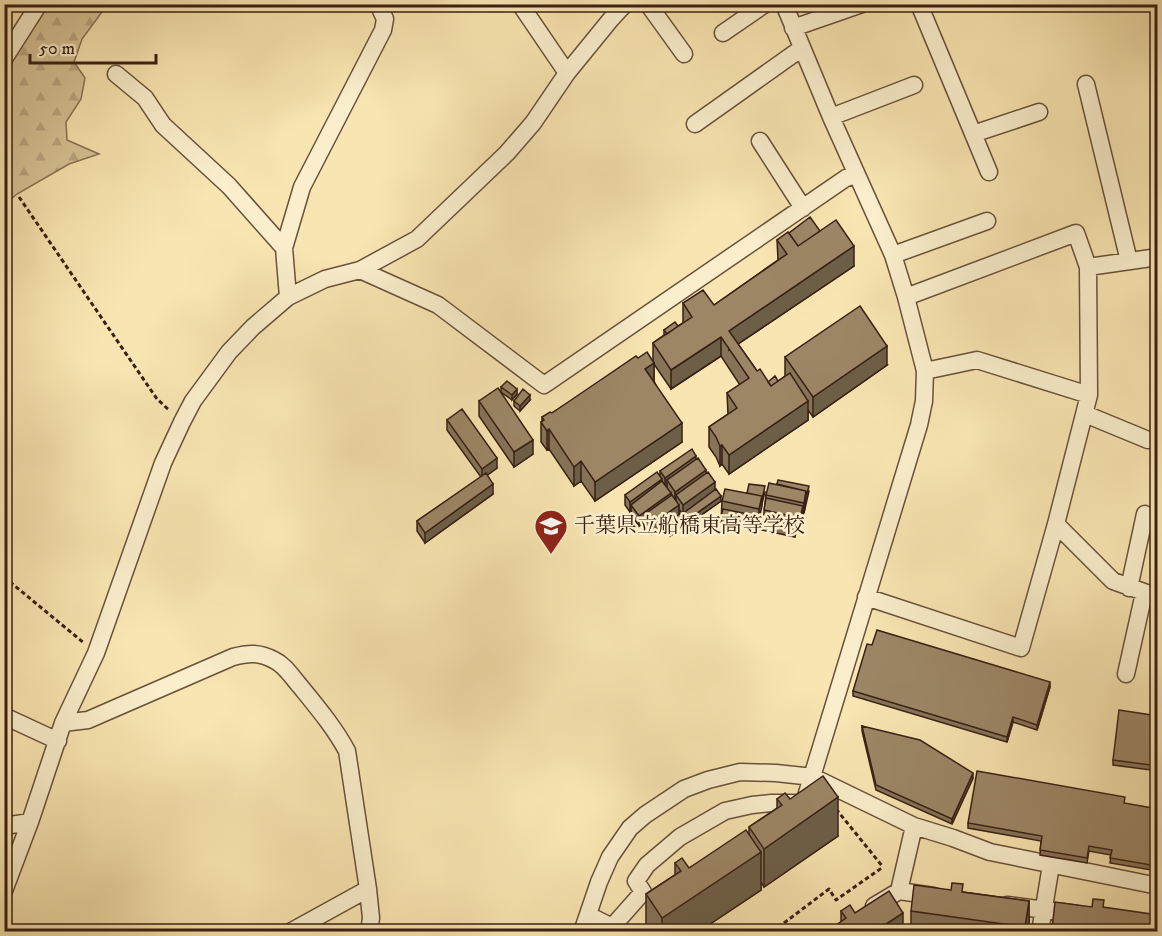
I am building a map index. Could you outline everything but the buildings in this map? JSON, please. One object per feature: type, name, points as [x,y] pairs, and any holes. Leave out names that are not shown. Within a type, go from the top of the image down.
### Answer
[{"type":"street","points":[[4,59],[39,4]]},
{"type":"street","points":[[288,297],[285,248],[302,188],[383,30],[385,19],[378,4]]},
{"type":"street","points":[[520,4],[567,73]]},
{"type":"street","points":[[4,891],[63,723],[96,653],[164,463],[193,401],[229,352],[253,327],[288,297],[325,279],[360,270],[417,239],[507,153],[533,123],[567,73],[625,4]]},
{"type":"street","points":[[648,4],[684,54]]},
{"type":"street","points":[[723,33],[765,4]]},
{"type":"street","points":[[588,915],[612,927],[643,892],[636,881],[647,865],[680,837],[725,811],[771,803],[804,804],[919,425],[924,401],[925,371],[893,255],[856,175],[784,4]]},
{"type":"street","points":[[793,28],[862,4]]},
{"type":"street","points":[[919,4],[989,172]]},
{"type":"street","points":[[695,124],[802,48]]},
{"type":"street","points":[[116,74],[145,98],[163,125],[229,186],[285,248]]},
{"type":"street","points":[[1086,84],[1129,261]]},
{"type":"street","points":[[831,117],[914,85]]},
{"type":"street","points":[[973,134],[1039,112]]},
{"type":"street","points":[[760,141],[803,208]]},
{"type":"street","points":[[360,270],[438,305],[544,385],[846,178],[856,175]]},
{"type":"street","points":[[893,255],[987,221]]},
{"type":"street","points":[[866,597],[1021,648],[1089,395],[1088,267],[1076,233],[906,297]]},
{"type":"street","points":[[1088,267],[1158,257]]},
{"type":"street","points":[[925,371],[977,360],[1089,395]]},
{"type":"street","points":[[1084,414],[1148,440]]},
{"type":"street","points":[[1126,674],[1144,592],[1145,514]]},
{"type":"street","points":[[1056,524],[1113,581],[1144,592]]},
{"type":"street","points":[[63,723],[88,720],[233,657],[249,653],[274,660],[285,668],[327,719],[347,751],[368,889],[371,918],[369,932]]},
{"type":"street","points":[[4,716],[58,741]]},
{"type":"street","points":[[582,932],[610,857],[630,828],[684,789],[740,772],[813,777],[914,826],[990,852],[1158,886]]},
{"type":"street","points":[[4,826],[30,822]]},
{"type":"street","points":[[899,891],[914,826]]},
{"type":"street","points":[[1040,932],[1051,865]]},
{"type":"street","points":[[290,932],[368,889]]},
{"type":"street","points":[[861,914],[899,891],[954,898]]},
{"type":"street","points":[[988,903],[1089,915]]},
{"type":"path","points":[[19,197],[157,399],[182,422]]},
{"type":"path","points":[[4,578],[96,653]]},
{"type":"path","points":[[772,932],[829,889],[836,900],[883,867],[835,807]]},
{"type":"green space","points":[[47,5],[107,5],[82,39],[74,62],[85,78],[81,99],[66,122],[67,140],[99,154],[69,164],[17,194],[5,204],[4,72]]},
{"type":"place","name":"千葉県立船橋東高等学校","points":[[551,555]]}]
